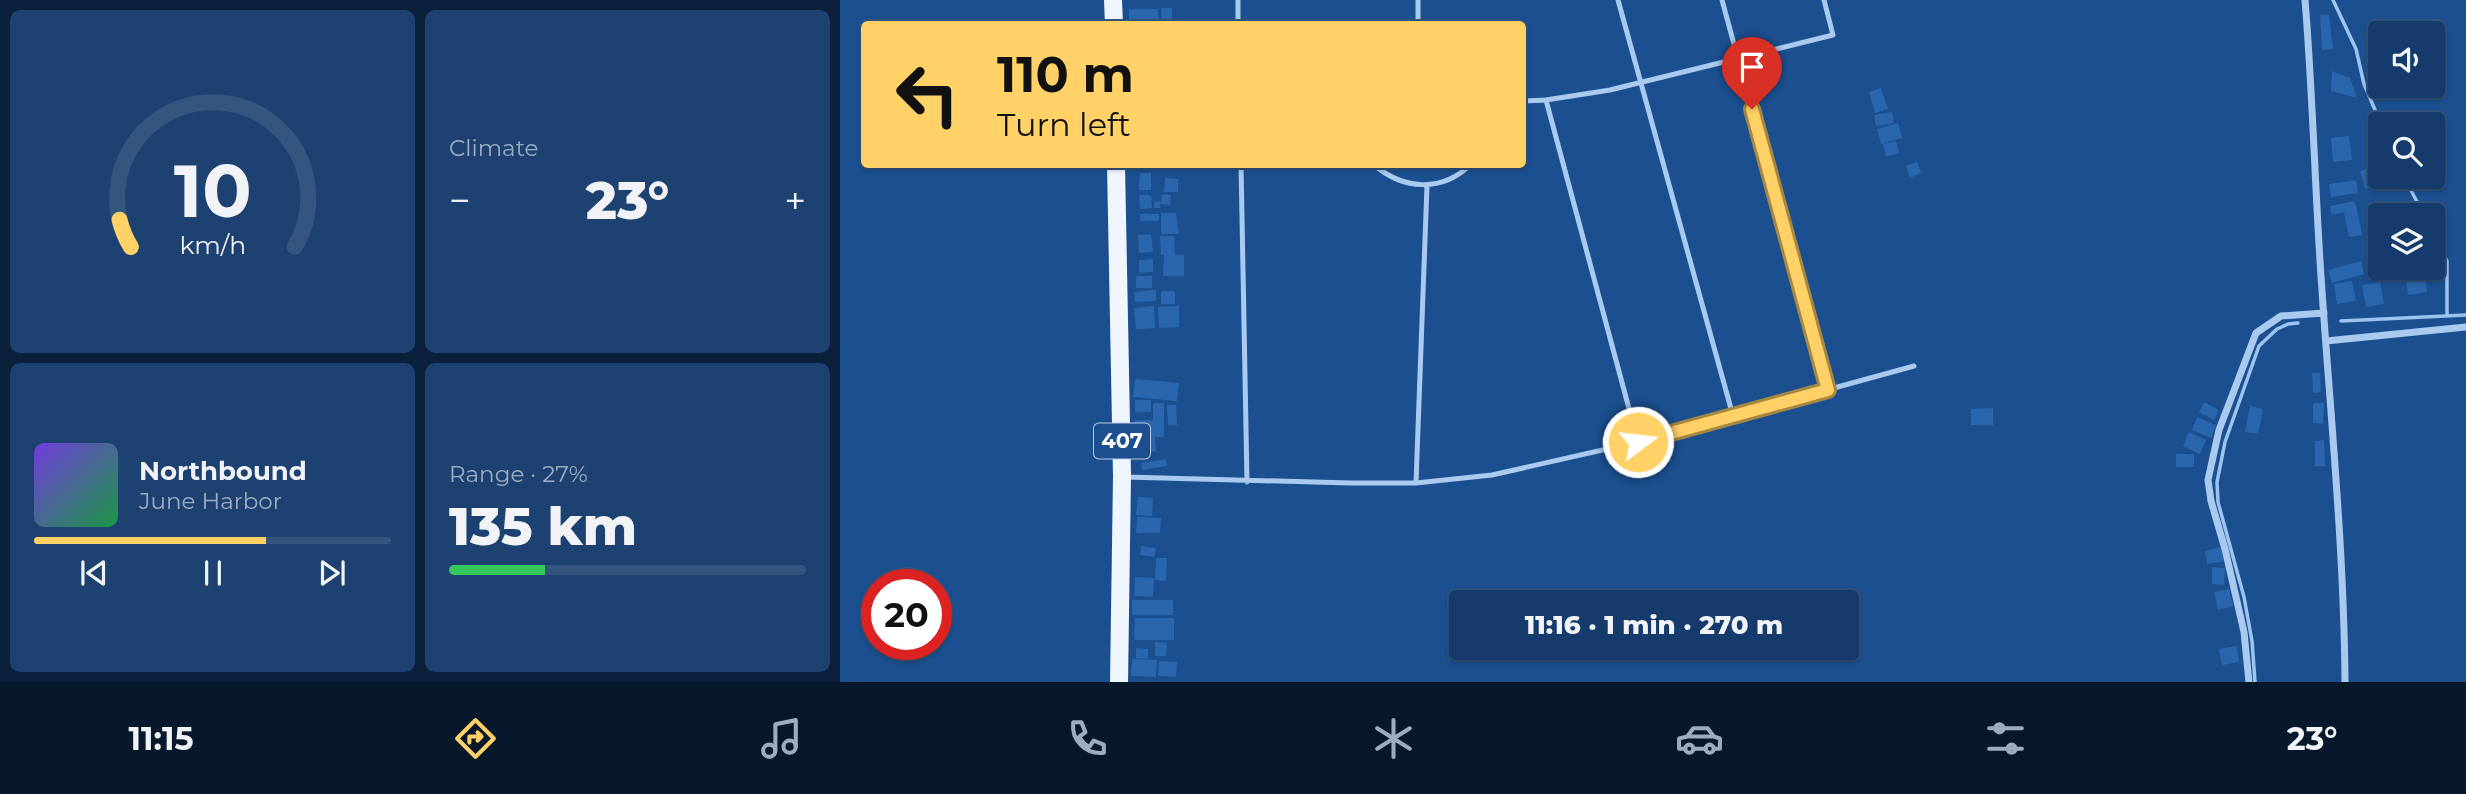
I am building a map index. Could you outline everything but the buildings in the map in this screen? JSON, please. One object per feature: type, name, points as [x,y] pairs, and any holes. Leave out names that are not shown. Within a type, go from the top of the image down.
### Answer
[{"type":"main road","points":[[1114,0],[1114,21]]},
{"type":"main road","name":"407","points":[[1116,168],[1122,477],[1119,682]]},
{"type":"street","points":[[2305,0],[2324,313],[2338,483],[2345,682]]},
{"type":"street","points":[[2249,682],[2244,632],[2225,549],[2210,501],[2208,480],[2218,430],[2256,334],[2281,316],[2324,313]]},
{"type":"street","points":[[2326,341],[2466,327]]},
{"type":"lane","points":[[1238,0],[1238,21]]},
{"type":"lane","points":[[1418,0],[1418,21]]},
{"type":"lane","points":[[1618,0],[1733,416]]},
{"type":"lane","points":[[1722,0],[1828,390]]},
{"type":"lane","points":[[1526,101],[1546,100],[1641,82],[1833,35],[1824,0]]},
{"type":"lane","points":[[1546,100],[1638,442]]},
{"type":"lane","points":[[1241,168],[1247,482]]},
{"type":"lane","points":[[1378,168],[1387,176],[1406,184],[1427,186],[1450,180],[1466,168]]},
{"type":"lane","points":[[1416,482],[1427,186]]},
{"type":"lane","points":[[1122,477],[1247,482],[1416,482],[1505,473],[1638,442],[1914,366]]},
{"type":"waterway","points":[[2333,0],[2356,49],[2364,84],[2376,112]]},
{"type":"waterway","points":[[2410,189],[2418,203]]},
{"type":"waterway","points":[[2445,257],[2447,316]]},
{"type":"waterway","points":[[2341,321],[2466,315]]},
{"type":"waterway","points":[[2255,682],[2252,641],[2244,597],[2218,502],[2217,482],[2225,442],[2259,346],[2277,329],[2298,323]]},
{"type":"route","points":[[1638,442],[1828,390],[1752,109]]}]
